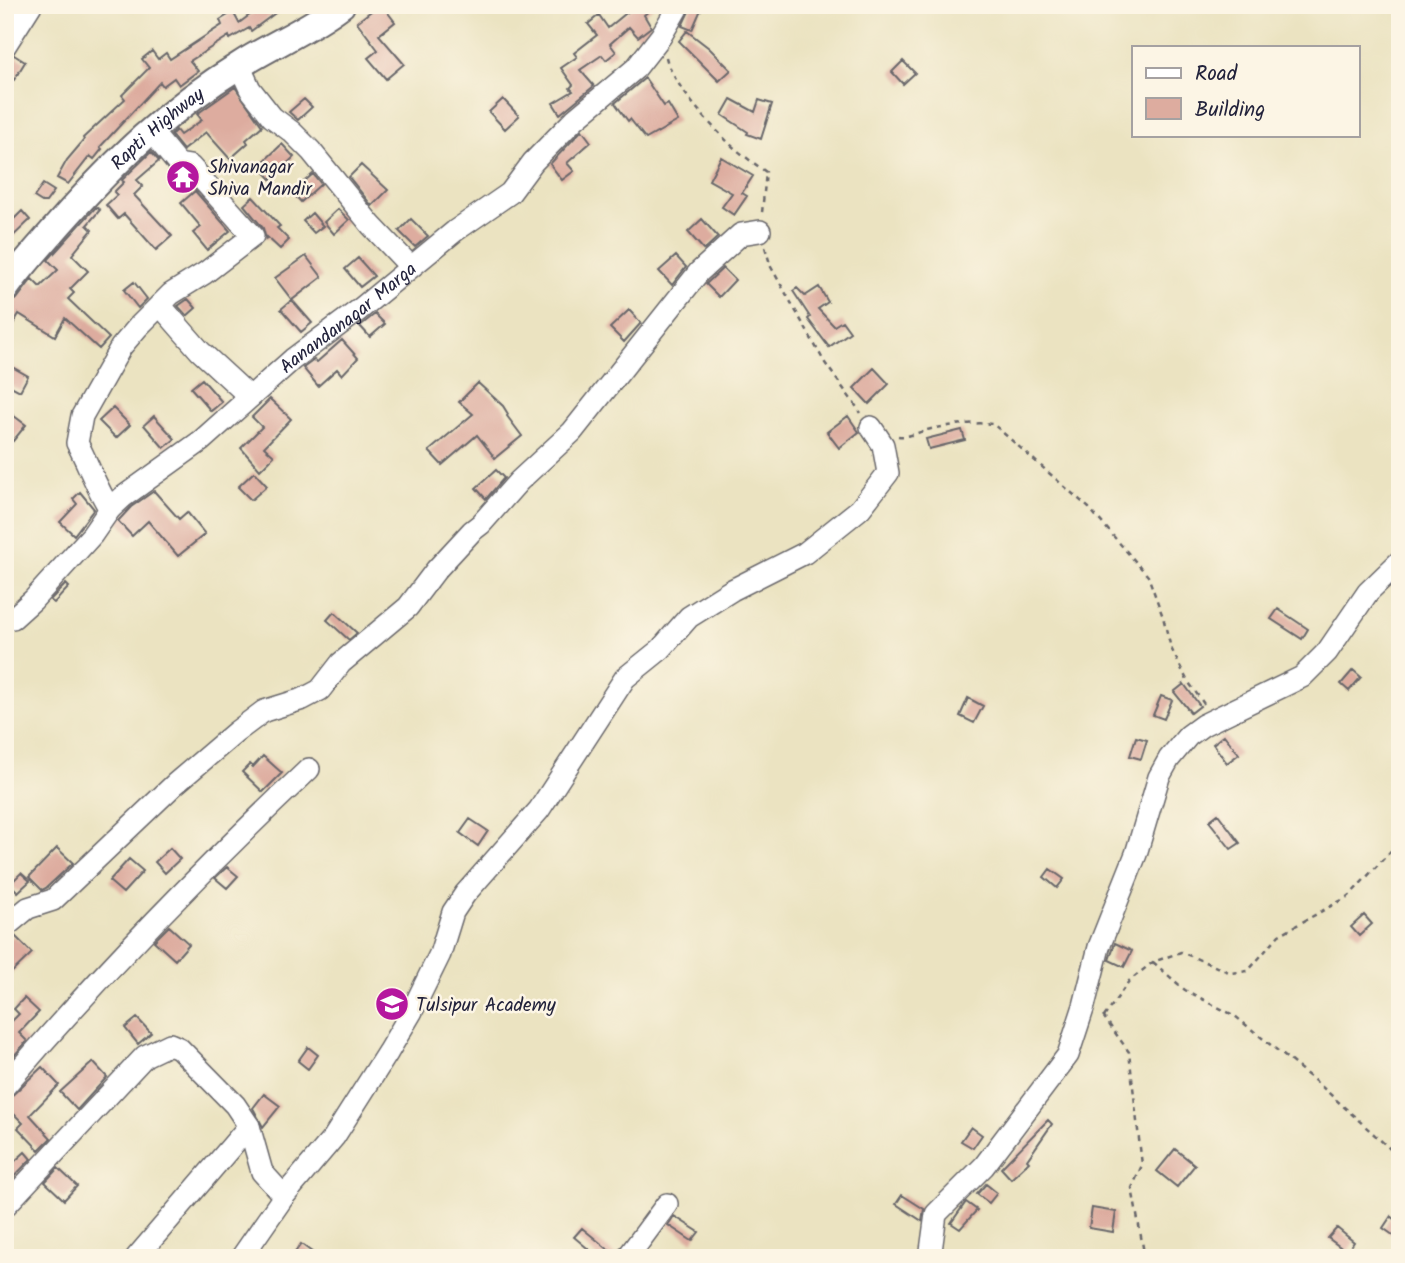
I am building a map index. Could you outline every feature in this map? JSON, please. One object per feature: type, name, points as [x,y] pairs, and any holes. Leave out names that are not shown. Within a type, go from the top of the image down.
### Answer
[{"type":"main road","name":"Rapti Highway","points":[[5,289],[107,169],[150,130],[239,65],[341,5]]},
{"type":"street","points":[[5,46],[31,5]]},
{"type":"street","name":"Aanandanagar Marga","points":[[5,617],[13,618],[33,600],[92,536],[110,509],[201,441],[293,359],[359,310],[454,231],[510,193],[533,162],[575,119],[636,68],[661,37],[679,5]]},
{"type":"street","points":[[239,65],[250,89],[272,117],[311,151],[371,225],[411,266]]},
{"type":"street","points":[[110,509],[98,492],[77,443],[82,416],[121,347],[159,305],[253,236],[190,166],[178,164],[150,130]]},
{"type":"street","points":[[5,927],[28,908],[53,901],[175,784],[236,732],[264,711],[303,699],[320,690],[341,663],[408,607],[436,570],[472,531],[519,481],[572,432],[699,272],[741,234],[760,231]]},
{"type":"street","points":[[159,305],[200,351],[250,397]]},
{"type":"street","points":[[241,1258],[284,1196],[334,1137],[394,1042],[440,954],[453,912],[465,894],[539,810],[625,678],[661,649],[689,617],[732,590],[804,553],[860,509],[888,473],[883,445],[871,427]]},
{"type":"street","points":[[930,1258],[936,1214],[984,1166],[1068,1055],[1099,947],[1136,854],[1159,777],[1168,759],[1188,736],[1214,719],[1302,677],[1327,652],[1368,592],[1400,561]]},
{"type":"street","points":[[5,1086],[210,863],[309,769]]},
{"type":"street","points":[[5,1206],[145,1056],[170,1044],[179,1048],[235,1105],[249,1126],[262,1172],[284,1196]]},
{"type":"street","points":[[136,1258],[249,1126]]},
{"type":"street","points":[[627,1258],[667,1204]]},
{"type":"path","points":[[661,37],[667,66],[685,92],[723,138],[766,172],[760,231],[771,267],[825,363],[871,427],[903,437],[951,425],[976,422],[993,424],[1089,508],[1148,576],[1171,648],[1187,680],[1214,719]]},
{"type":"path","points":[[1104,1017],[1129,981],[1153,962],[1181,952],[1231,973],[1248,971],[1279,935],[1349,896],[1400,842]]},
{"type":"path","points":[[1153,962],[1185,990],[1235,1016],[1320,1085],[1400,1158]]},
{"type":"path","points":[[1084,1006],[1104,1017],[1129,1052],[1142,1165],[1132,1188],[1145,1258]]},
{"type":"building","points":[[263,5],[286,5],[251,31],[249,28],[230,39],[229,36],[190,61],[198,71],[179,85],[174,78],[163,86],[160,82],[100,147],[102,149],[94,159],[90,156],[68,184],[57,178],[83,138],[125,99],[122,95],[149,68],[142,59],[152,51],[158,59],[166,53],[170,59],[222,25],[220,20],[233,12],[239,23]]},
{"type":"building","points":[[382,5],[395,22],[379,35],[404,64],[386,79],[368,58],[378,50],[357,22]]},
{"type":"building","points":[[636,5],[656,5],[644,15],[651,27],[638,37],[629,27],[610,44],[616,52],[606,60],[602,55],[580,70],[594,86],[560,114],[553,103],[573,91],[570,88],[573,85],[561,68],[577,57],[574,53],[597,35],[588,24],[599,15],[608,28]]},
{"type":"building","points":[[692,5],[703,5],[692,30],[682,26]]},
{"type":"building","points":[[687,31],[731,70],[719,81],[679,41]]},
{"type":"building","points":[[14,55],[25,62],[14,80],[5,75],[5,59]]},
{"type":"building","points":[[903,61],[915,73],[903,84],[892,72]]},
{"type":"building","points":[[645,78],[664,106],[668,104],[678,121],[646,139],[615,103]]},
{"type":"building","points":[[235,87],[262,126],[246,140],[248,143],[230,159],[206,132],[183,150],[171,135],[176,130],[180,135],[202,120],[197,114]]},
{"type":"building","points":[[304,99],[312,107],[298,120],[289,112]]},
{"type":"building","points":[[503,99],[519,116],[505,129],[489,112]]},
{"type":"building","points":[[731,99],[755,112],[759,100],[772,104],[761,139],[747,134],[748,132],[722,115]]},
{"type":"building","points":[[582,130],[591,142],[567,163],[574,171],[562,180],[550,164]]},
{"type":"building","points":[[282,144],[294,157],[271,179],[259,166]]},
{"type":"building","points":[[151,152],[159,161],[137,180],[143,186],[134,195],[172,236],[156,250],[124,214],[118,219],[106,205],[117,195],[114,192],[124,182],[122,180]]},
{"type":"building","points":[[721,157],[753,176],[742,193],[747,196],[734,215],[722,207],[732,193],[709,180]]},
{"type":"building","points":[[361,165],[388,190],[372,206],[349,177]]},
{"type":"building","points":[[313,174],[321,184],[301,202],[292,192]]},
{"type":"building","points":[[43,184],[54,191],[46,202],[34,197]]},
{"type":"building","points":[[195,191],[230,231],[207,250],[193,233],[201,227],[181,203]]},
{"type":"building","points":[[253,197],[289,240],[280,249],[267,237],[266,239],[263,228],[244,205]]},
{"type":"building","points":[[96,207],[100,210],[87,225],[92,230],[72,255],[88,271],[70,289],[74,293],[68,299],[109,338],[99,349],[65,318],[55,336],[19,314],[5,338],[5,304],[17,299],[32,279],[40,287],[58,270],[48,260]]},
{"type":"building","points":[[338,209],[349,220],[334,234],[324,222]]},
{"type":"building","points":[[22,211],[30,220],[5,244],[5,228]]},
{"type":"building","points":[[312,213],[323,226],[314,233],[303,221]]},
{"type":"building","points":[[411,219],[428,236],[415,247],[399,231]]},
{"type":"building","points":[[702,219],[718,237],[704,250],[688,232]]},
{"type":"building","points":[[306,256],[322,277],[292,300],[275,278]]},
{"type":"building","points":[[676,256],[686,267],[672,285],[659,271]]},
{"type":"building","points":[[358,258],[374,276],[360,287],[345,269]]},
{"type":"building","points":[[723,268],[735,280],[719,297],[706,284]]},
{"type":"building","points":[[134,282],[147,299],[138,308],[124,290]]},
{"type":"building","points":[[819,287],[828,302],[818,309],[834,326],[842,321],[850,332],[829,347],[808,319],[810,317],[793,291],[797,288],[805,296]]},
{"type":"building","points":[[188,299],[196,308],[187,316],[178,306]]},
{"type":"building","points":[[292,300],[312,323],[301,332],[281,309]]},
{"type":"building","points":[[629,310],[641,323],[624,342],[610,328]]},
{"type":"building","points":[[375,314],[385,324],[370,337],[360,326]]},
{"type":"building","points":[[342,340],[358,358],[342,375],[337,369],[318,386],[303,368],[314,360],[317,362]]},
{"type":"building","points":[[5,363],[28,376],[20,391],[5,383]]},
{"type":"building","points":[[874,368],[889,384],[869,404],[854,388]]},
{"type":"building","points":[[202,379],[222,402],[211,411],[191,388]]},
{"type":"building","points":[[478,383],[503,406],[522,436],[495,458],[477,435],[442,465],[429,451],[473,414],[459,402]]},
{"type":"building","points":[[270,399],[291,419],[264,447],[274,456],[260,470],[241,448],[262,427],[252,417]]},
{"type":"building","points":[[113,408],[130,425],[116,438],[99,421]]},
{"type":"building","points":[[10,413],[26,425],[13,441],[5,435],[5,419]]},
{"type":"building","points":[[154,416],[175,439],[164,448],[144,425]]},
{"type":"building","points":[[848,416],[859,432],[839,448],[827,432]]},
{"type":"building","points":[[962,430],[965,440],[929,449],[926,439]]},
{"type":"building","points":[[496,470],[504,478],[486,499],[476,488]]},
{"type":"building","points":[[254,472],[267,486],[251,500],[238,487]]},
{"type":"building","points":[[154,491],[179,519],[187,512],[205,534],[178,556],[148,521],[132,536],[118,521],[131,507]]},
{"type":"building","points":[[80,492],[94,509],[74,535],[60,522],[77,504],[73,499]]},
{"type":"building","points":[[66,584],[69,587],[54,603],[50,600]]},
{"type":"building","points":[[1278,609],[1308,629],[1302,639],[1271,619]]},
{"type":"building","points":[[334,612],[357,633],[349,640],[327,620]]},
{"type":"building","points":[[1353,670],[1361,677],[1349,691],[1341,684]]},
{"type":"building","points":[[1184,684],[1200,706],[1191,713],[1174,692]]},
{"type":"building","points":[[1161,696],[1172,700],[1164,719],[1153,715]]},
{"type":"building","points":[[968,698],[983,706],[974,723],[960,716]]},
{"type":"building","points":[[1224,735],[1239,754],[1227,763],[1213,744]]},
{"type":"building","points":[[1136,737],[1147,740],[1141,759],[1130,756]]},
{"type":"building","points":[[263,756],[282,773],[263,792],[242,772],[250,764],[253,767]]},
{"type":"building","points":[[1218,814],[1240,843],[1231,849],[1209,821]]},
{"type":"building","points":[[470,819],[488,831],[478,846],[460,833]]},
{"type":"building","points":[[57,848],[73,863],[42,890],[29,877]]},
{"type":"building","points":[[170,848],[180,859],[165,873],[155,862]]},
{"type":"building","points":[[129,859],[143,871],[123,893],[109,881]]},
{"type":"building","points":[[227,867],[238,876],[227,888],[215,878]]},
{"type":"building","points":[[1050,869],[1064,879],[1057,888],[1044,877]]},
{"type":"building","points":[[21,873],[30,881],[18,892],[10,884]]},
{"type":"building","points":[[1364,915],[1372,924],[1359,936],[1351,927]]},
{"type":"building","points":[[169,926],[189,944],[175,960],[154,941]]},
{"type":"building","points":[[15,936],[32,953],[5,979],[5,940]]},
{"type":"building","points":[[1115,943],[1132,951],[1124,967],[1109,960]]},
{"type":"building","points":[[24,998],[39,1012],[19,1033],[27,1041],[5,1066],[5,1028],[19,1014],[14,1009]]},
{"type":"building","points":[[137,1018],[151,1033],[138,1044],[125,1028]]},
{"type":"building","points":[[308,1047],[318,1055],[308,1069],[298,1061]]},
{"type":"building","points":[[93,1062],[107,1077],[77,1110],[60,1092]]},
{"type":"building","points":[[42,1067],[59,1085],[30,1115],[51,1138],[39,1150],[18,1128],[23,1123],[5,1102]]},
{"type":"building","points":[[264,1094],[280,1106],[263,1127],[253,1108]]},
{"type":"building","points":[[1048,1120],[1052,1124],[1027,1160],[1029,1162],[1011,1179],[1001,1168]]},
{"type":"building","points":[[971,1127],[982,1135],[973,1148],[961,1141]]},
{"type":"building","points":[[1175,1149],[1195,1165],[1177,1187],[1157,1171]]},
{"type":"building","points":[[25,1152],[31,1159],[5,1186],[5,1153],[14,1162]]},
{"type":"building","points":[[58,1168],[77,1186],[64,1200],[45,1182]]},
{"type":"building","points":[[986,1184],[997,1193],[989,1203],[977,1194]]},
{"type":"building","points":[[902,1195],[924,1209],[922,1221],[896,1204]]},
{"type":"building","points":[[966,1202],[977,1210],[960,1229],[951,1223]]},
{"type":"building","points":[[1092,1208],[1116,1212],[1113,1232],[1089,1228]]},
{"type":"building","points":[[674,1216],[699,1232],[692,1241],[668,1225]]},
{"type":"building","points":[[1391,1216],[1400,1223],[1400,1240],[1383,1228]]},
{"type":"building","points":[[582,1228],[615,1255],[614,1258],[599,1258],[574,1237]]},
{"type":"building","points":[[1337,1228],[1354,1242],[1347,1252],[1328,1238]]},
{"type":"building","points":[[301,1244],[320,1258],[291,1258]]},
{"type":"place","name":"Shivanagar Shiva Mandir","points":[[183,177]]},
{"type":"place","name":"Tulsipur Academy","points":[[392,1004]]}]
